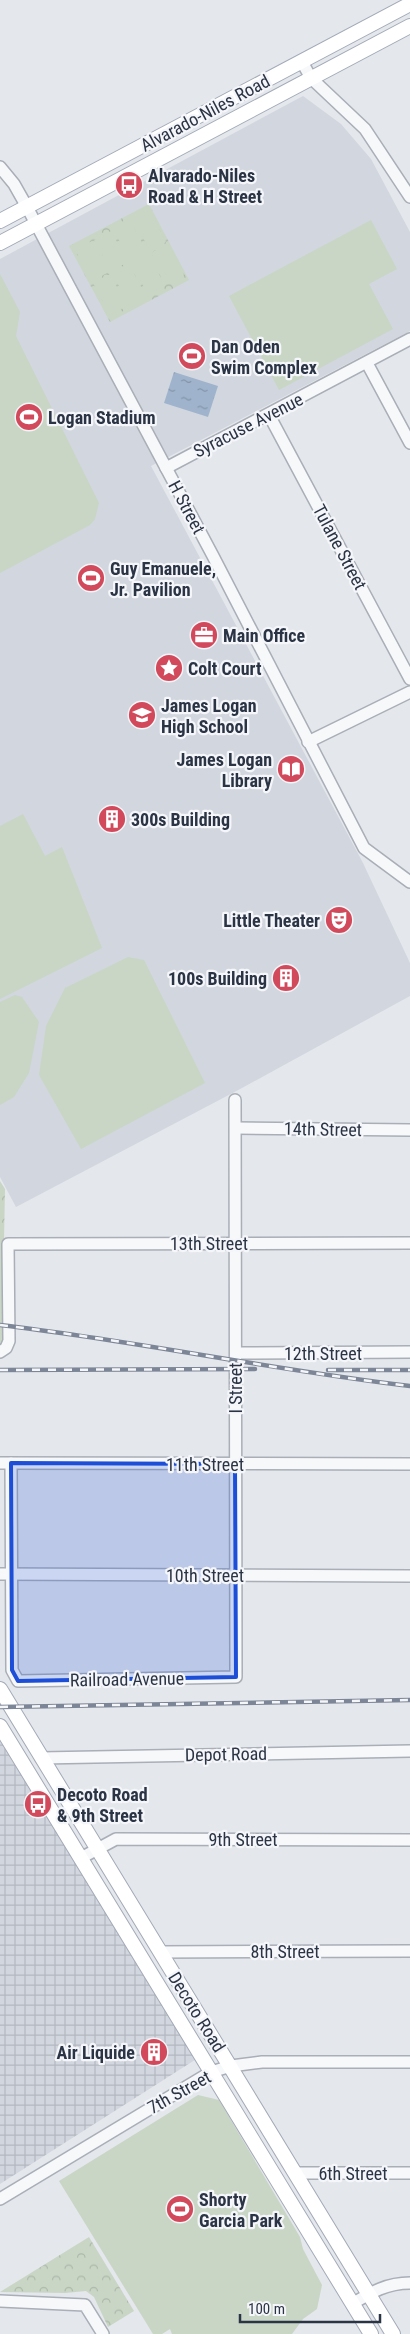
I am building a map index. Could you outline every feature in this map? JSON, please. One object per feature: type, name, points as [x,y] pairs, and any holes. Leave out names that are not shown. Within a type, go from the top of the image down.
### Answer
[{"type":"main road","name":"Alvarado-Niles Road","points":[[0,222],[410,4]]},
{"type":"main road","name":"Alvarado-Niles Road","points":[[0,243],[410,26]]},
{"type":"main road","name":"Decoto Road","points":[[0,1690],[393,2334]]},
{"type":"main road","name":"Decoto Road","points":[[0,1726],[371,2334]]},
{"type":"street","points":[[302,62],[311,78],[364,129],[410,197]]},
{"type":"street","name":"H Street","points":[[0,167],[14,184],[27,207],[166,468],[364,848],[410,882]]},
{"type":"street","name":"Syracuse Avenue","points":[[166,468],[410,339]]},
{"type":"street","points":[[367,363],[410,443]]},
{"type":"street","name":"Tulane Street","points":[[269,415],[410,679]]},
{"type":"street","points":[[308,742],[410,692]]},
{"type":"street","name":"I Street","points":[[236,1100],[234,1243],[236,1677]]},
{"type":"street","name":"14th Street","points":[[236,1128],[410,1130]]},
{"type":"street","name":"13th Street","points":[[3,1350],[9,1341],[8,1244],[410,1243]]},
{"type":"street","name":"12th Street","points":[[236,1353],[410,1352]]},
{"type":"street","points":[[6,1463],[12,1574]]},
{"type":"street","name":"11th Street","points":[[6,1463],[410,1464]]},
{"type":"street","name":"10th Street","points":[[0,1574],[410,1576]]},
{"type":"street","name":"Railroad Avenue","points":[[12,1574],[12,1670],[18,1681],[236,1677]]},
{"type":"street","name":"Depot Road","points":[[41,1758],[410,1751]]},
{"type":"street","name":"9th Street","points":[[81,1858],[116,1839],[410,1840]]},
{"type":"street","name":"8th Street","points":[[160,1952],[410,1951]]},
{"type":"street","name":"7th Street","points":[[0,2199],[211,2072],[231,2066],[262,2062],[410,2062]]},
{"type":"street","name":"6th Street","points":[[296,2173],[410,2173]]},
{"type":"street","points":[[352,2304],[382,2287],[394,2283],[410,2283]]},
{"type":"street","points":[[0,2301],[85,2305],[103,2334]]},
{"type":"highlighted area","points":[[11,1463],[235,1464],[236,1677],[18,1681],[12,1670]]},
{"type":"shaded area","name":"James Logan High School","points":[[303,96],[341,124],[371,159],[410,232],[410,331],[151,466],[363,863],[410,963],[410,996],[242,1088],[16,1207],[0,1177],[0,259]]},
{"type":"shaded area","points":[[0,1733],[198,2058],[0,2184]]},
{"type":"green space","points":[[149,204],[189,280],[110,322],[69,246]]},
{"type":"green space","points":[[150,210],[166,242],[150,251],[133,219]]},
{"type":"green space","points":[[130,220],[147,252],[130,261],[113,229]]},
{"type":"green space","points":[[371,220],[397,269],[369,284],[393,329],[279,390],[229,296]]},
{"type":"green space","points":[[111,231],[128,262],[111,271],[94,240]]},
{"type":"green space","points":[[92,241],[109,272],[92,281],[75,250]]},
{"type":"green space","points":[[167,243],[184,275],[168,284],[151,253]]},
{"type":"green space","points":[[148,254],[165,285],[148,295],[131,263]]},
{"type":"green space","points":[[129,264],[146,296],[129,305],[112,273]]},
{"type":"green space","name":"Logan Stadium","points":[[0,274],[20,312],[16,336],[99,503],[95,519],[90,525],[0,573]]},
{"type":"green space","points":[[110,274],[127,306],[110,315],[93,283]]},
{"type":"green space","points":[[23,814],[45,856],[62,847],[102,948],[0,999],[0,826]]},
{"type":"green space","points":[[128,957],[144,960],[205,1083],[81,1149],[39,1075],[46,1026],[65,988]]},
{"type":"green space","points":[[15,995],[22,997],[39,1022],[29,1073],[14,1097],[0,1105],[0,1002]]},
{"type":"green space","points":[[0,1181],[5,1189],[2,1345],[0,1345]]},
{"type":"green space","name":"Shorty Garcia Park","points":[[198,2095],[219,2100],[300,2237],[303,2249],[322,2285],[317,2309],[303,2319],[292,2334],[172,2334],[170,2329],[162,2334],[153,2334],[59,2181]]},
{"type":"green space","points":[[89,2237],[134,2311],[108,2327],[94,2297],[86,2291],[65,2293],[0,2292]]},
{"type":"water","points":[[174,372],[218,386],[208,417],[164,403]]},
{"type":"railway","points":[[0,1325],[410,1386]]},
{"type":"railway","points":[[0,1370],[255,1369]]},
{"type":"railway","points":[[328,1370],[410,1370]]},
{"type":"railway","points":[[0,1707],[410,1700]]},
{"type":"place","name":"Alvarado-Niles Road & H Street","points":[[129,185]]},
{"type":"place","name":"Dan Oden Swim Complex","points":[[192,356]]},
{"type":"place","name":"Logan Stadium","points":[[29,417]]},
{"type":"place","name":"Guy Emanuele, Jr. Pavilion","points":[[91,578]]},
{"type":"place","name":"Main Office","points":[[204,635]]},
{"type":"place","name":"Colt Court","points":[[169,668]]},
{"type":"place","name":"James Logan High School","points":[[142,715]]},
{"type":"place","name":"James Logan Library","points":[[291,769]]},
{"type":"place","name":"300s Building","points":[[112,819]]},
{"type":"place","name":"Little Theater","points":[[339,920]]},
{"type":"place","name":"100s Building","points":[[286,978]]},
{"type":"place","name":"Decoto Road & 9th Street","points":[[38,1804]]},
{"type":"place","name":"Air Liquide","points":[[154,2052]]},
{"type":"place","name":"Shorty Garcia Park","points":[[180,2209]]}]
